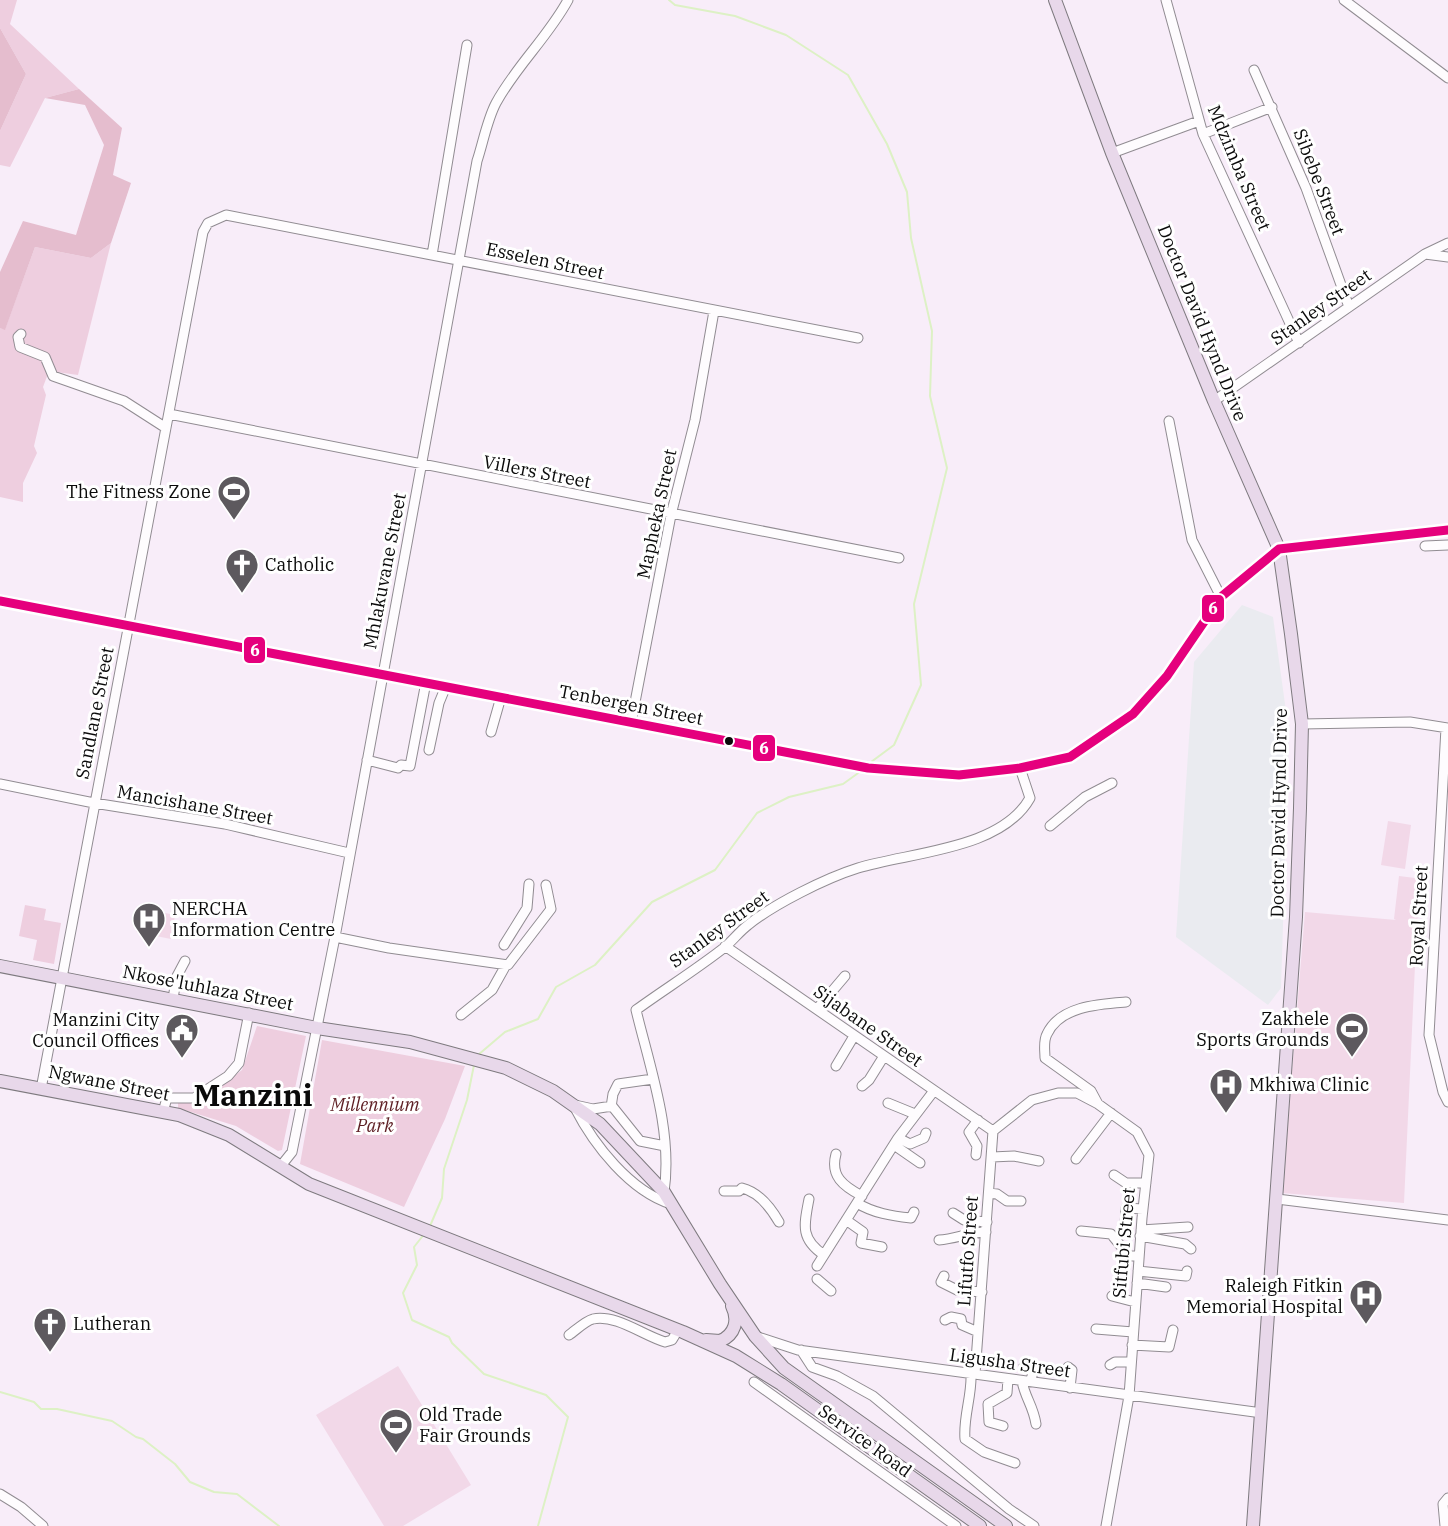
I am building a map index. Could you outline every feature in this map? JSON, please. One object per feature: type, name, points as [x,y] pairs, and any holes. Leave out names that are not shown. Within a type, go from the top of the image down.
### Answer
[{"type":"main road","name":"Doctor David Hynd Drive","points":[[1055,0],[1112,153],[1214,401],[1279,549],[1302,724],[1296,906],[1253,1526]]},
{"type":"main road","name":"Nkose'luhlaza Street","points":[[0,966],[173,998],[316,1028],[410,1042],[506,1068],[553,1090],[600,1124],[664,1192],[720,1284]]},
{"type":"main road","name":"Ngwane Street","points":[[0,1081],[178,1115],[229,1135],[309,1184],[681,1331]]},
{"type":"main road","points":[[681,1331],[712,1341],[720,1341],[731,1334],[736,1323],[734,1310],[720,1284]]},
{"type":"main road","points":[[720,1284],[755,1336],[784,1368],[1006,1526]]},
{"type":"main road","points":[[681,1331],[736,1356],[781,1384],[980,1526]]},
{"type":"street","name":"Mhlakuvane Street","points":[[280,1167],[292,1152],[334,937],[477,161],[495,105],[516,72],[555,23],[568,0]]},
{"type":"street","name":"Mdzimba Street","points":[[1166,0],[1203,134],[1299,343]]},
{"type":"street","points":[[1344,0],[1448,78]]},
{"type":"street","points":[[432,255],[467,45]]},
{"type":"street","name":"Sibebe Street","points":[[1254,70],[1306,188],[1349,307]]},
{"type":"street","points":[[1203,134],[1272,107]]},
{"type":"street","points":[[1112,153],[1199,122]]},
{"type":"street","name":"Esselen Street","points":[[226,215],[858,338]]},
{"type":"street","name":"Sandlane Street","points":[[41,1089],[203,232],[208,224],[226,215]]},
{"type":"street","name":"Stanley Street","points":[[1214,401],[1425,254],[1448,243]]},
{"type":"street","points":[[1425,254],[1448,257]]},
{"type":"street","name":"Mapheka Street","points":[[631,723],[671,515],[696,420],[714,311]]},
{"type":"street","points":[[21,334],[18,337],[20,347],[47,354],[53,376],[124,402],[166,428]]},
{"type":"street","name":"Villers Street","points":[[169,414],[421,466],[899,558]]},
{"type":"street","points":[[1169,421],[1192,540],[1221,597]]},
{"type":"street","points":[[1279,549],[1448,530]]},
{"type":"street","points":[[1425,546],[1448,545]]},
{"type":"street","name":"Tenbergen Street","points":[[0,601],[891,771],[959,775],[1020,768],[1070,757],[1134,714],[1167,676],[1221,597],[1279,549]]},
{"type":"street","points":[[367,760],[398,768],[401,765],[410,766],[426,682]]},
{"type":"street","points":[[429,750],[439,703],[446,686]]},
{"type":"street","points":[[491,732],[501,697]]},
{"type":"street","points":[[1302,724],[1410,722],[1447,728]]},
{"type":"street","name":"Royal Street","points":[[1447,728],[1429,1035],[1443,1092],[1448,1102]]},
{"type":"street","name":"Stanley Street","points":[[664,1192],[668,1166],[665,1146],[653,1079],[636,1010],[725,946],[749,924],[788,900],[856,869],[966,842],[998,830],[1022,812],[1030,798],[1020,768]]},
{"type":"street","points":[[1050,826],[1085,797],[1112,783]]},
{"type":"street","name":"Mancishane Street","points":[[0,784],[94,803],[225,824],[349,853]]},
{"type":"street","points":[[504,945],[526,909],[529,884]]},
{"type":"street","points":[[461,1015],[492,990],[506,964],[514,958],[551,909],[546,885]]},
{"type":"street","points":[[334,937],[389,948],[506,964]]},
{"type":"street","name":"Sijabane Street","points":[[725,946],[933,1092],[993,1131]]},
{"type":"street","points":[[173,998],[177,976],[185,961]]},
{"type":"street","points":[[817,1010],[845,975]]},
{"type":"street","points":[[1098,1104],[1091,1091],[1045,1058],[1045,1036],[1052,1026],[1074,1010],[1126,1002]]},
{"type":"street","points":[[163,1112],[167,1098],[194,1098],[228,1076],[239,1064],[249,1013]]},
{"type":"street","points":[[836,1066],[854,1036]]},
{"type":"street","points":[[862,1086],[869,1080],[884,1056]]},
{"type":"street","points":[[653,1079],[618,1084],[612,1094],[611,1107],[640,1141],[665,1146]]},
{"type":"street","points":[[817,1266],[896,1141],[933,1092]]},
{"type":"street","name":"Sitfubi Street","points":[[993,1131],[1032,1100],[1058,1094],[1077,1093],[1098,1104],[1137,1132],[1145,1143],[1149,1155],[1129,1396],[1106,1526]]},
{"type":"street","points":[[888,1103],[915,1114]]},
{"type":"street","points":[[573,1105],[593,1108],[611,1107]]},
{"type":"street","points":[[573,1105],[586,1126],[625,1174],[658,1200],[671,1204]]},
{"type":"street","points":[[1076,1159],[1111,1113]]},
{"type":"street","points":[[976,1155],[977,1146],[969,1132],[978,1120]]},
{"type":"street","name":"Lifutfo Street","points":[[993,1131],[978,1332],[970,1395],[963,1424],[965,1439],[984,1452],[1014,1463]]},
{"type":"street","points":[[896,1141],[910,1144],[924,1138],[926,1133]]},
{"type":"street","points":[[896,1141],[921,1163]]},
{"type":"street","points":[[836,1154],[833,1166],[834,1175],[859,1199],[879,1213],[911,1218],[914,1212]]},
{"type":"street","points":[[992,1157],[1014,1156],[1039,1161]]},
{"type":"street","points":[[1114,1175],[1126,1183],[1146,1184]]},
{"type":"street","points":[[724,1191],[739,1191],[742,1188],[750,1190],[764,1202],[779,1222]]},
{"type":"street","points":[[989,1193],[997,1194],[1007,1201],[1021,1201]]},
{"type":"street","points":[[809,1199],[805,1235],[812,1247],[824,1255]]},
{"type":"street","points":[[1277,1199],[1448,1220]]},
{"type":"street","points":[[1125,1226],[1126,1208],[1143,1209]]},
{"type":"street","points":[[953,1212],[964,1220],[986,1227]]},
{"type":"street","points":[[846,1220],[862,1233],[861,1243],[882,1248]]},
{"type":"street","points":[[939,1240],[954,1239],[986,1227]]},
{"type":"street","points":[[1141,1233],[1188,1227]]},
{"type":"street","points":[[1081,1231],[1112,1234],[1129,1256],[1139,1256]]},
{"type":"street","points":[[1141,1233],[1185,1244],[1191,1249]]},
{"type":"street","points":[[1138,1271],[1186,1276],[1187,1271]]},
{"type":"street","points":[[944,1276],[941,1282],[946,1286],[982,1292]]},
{"type":"street","points":[[818,1279],[831,1291]]},
{"type":"street","points":[[1137,1283],[1166,1287]]},
{"type":"street","points":[[1112,1296],[1135,1302]]},
{"type":"street","points":[[945,1320],[951,1317],[961,1319],[962,1325],[978,1332]]},
{"type":"street","points":[[569,1335],[592,1319],[607,1320],[627,1326],[665,1342],[672,1340],[681,1331]]},
{"type":"street","points":[[1096,1329],[1133,1332]]},
{"type":"street","points":[[1132,1345],[1169,1347],[1173,1330]]},
{"type":"street","name":"Ligusha Street","points":[[755,1336],[801,1350],[1129,1396],[1212,1401],[1262,1413]]},
{"type":"street","points":[[801,1350],[812,1367],[837,1376],[873,1396],[1009,1509],[1034,1526]]},
{"type":"street","points":[[1110,1365],[1114,1362],[1131,1362]]},
{"type":"street","points":[[1024,1366],[1033,1370],[1027,1382],[1025,1395],[1034,1409],[1036,1424]]},
{"type":"street","points":[[1068,1367],[1072,1370],[1070,1388]]},
{"type":"street","points":[[1003,1426],[989,1422],[987,1409],[988,1404],[1007,1393],[1008,1379]]},
{"type":"street","name":"Service Road","points":[[754,1382],[956,1526]]},
{"type":"street","points":[[0,1494],[21,1507],[42,1526]]},
{"type":"street","points":[[1444,1526],[1443,1504],[1448,1498]]},
{"type":"shaded area","points":[[0,28],[26,74],[0,131]]},
{"type":"shaded area","points":[[79,89],[122,128],[113,175],[131,183],[111,243],[91,258],[35,247],[5,330],[0,328],[0,272],[23,221],[76,235],[104,145],[85,105],[45,98]]},
{"type":"shaded area","points":[[1242,605],[1273,617],[1289,733],[1281,988],[1268,1005],[1176,937],[1194,662]]},
{"type":"shaded area","points":[[1388,821],[1411,825],[1405,869],[1381,865]]},
{"type":"shaded area","name":"Zakhele Sports Grounds","points":[[1399,876],[1423,879],[1417,922],[1404,1203],[1282,1193],[1305,912],[1396,920],[1394,919]]},
{"type":"shaded area","points":[[141,908],[175,915],[171,939],[136,932]]},
{"type":"shaded area","name":"Old Trade Fair Grounds","points":[[398,1366],[471,1485],[403,1526],[384,1526],[316,1415]]},
{"type":"green space","points":[[0,0],[17,0],[10,24],[79,89],[45,98],[10,167],[0,165],[0,131],[26,74],[0,28]]},
{"type":"green space","points":[[111,243],[78,375],[49,371],[43,387],[46,395],[34,446],[37,453],[23,483],[23,502],[0,497],[0,328],[5,329],[35,247],[91,258]]},
{"type":"green space","points":[[25,905],[46,909],[44,920],[61,923],[54,964],[33,960],[37,940],[19,936]]},
{"type":"green space","points":[[257,1026],[306,1036],[282,1150],[278,1151],[236,1126],[178,1108],[178,1101],[203,1100],[242,1070]]},
{"type":"green space","name":"Millennium Park","points":[[322,1040],[465,1066],[445,1119],[404,1207],[300,1164]]},
{"type":"waterway","points":[[669,0],[675,5],[735,16],[786,35],[848,75],[887,144],[907,192],[911,238],[932,331],[930,396],[947,468],[914,604],[921,685],[894,745],[867,765]]},
{"type":"waterway","points":[[478,1055],[505,1032],[538,1019],[556,987],[595,965],[652,902],[715,870],[757,813],[789,797],[843,784],[861,771]]},
{"type":"waterway","points":[[430,1226],[442,1198],[444,1169],[467,1100],[474,1065]]},
{"type":"waterway","points":[[425,1233],[414,1247],[417,1265],[403,1293],[412,1320],[449,1337],[452,1343],[484,1374],[546,1395],[568,1417],[538,1526]]},
{"type":"waterway","points":[[0,1392],[34,1402],[41,1409],[57,1409],[112,1421],[143,1439],[175,1464],[190,1482],[214,1492],[237,1494],[279,1526]]},
{"type":"transit line","name":"6","points":[[0,601],[868,768],[959,775],[1020,768],[1070,757],[1133,714],[1167,676],[1221,597],[1279,549],[1448,530]]},
{"type":"place","name":"The Fitness Zone","points":[[234,521]]},
{"type":"place","name":"Catholic","points":[[242,594]]},
{"type":"place","name":"NERCHA Information Centre","points":[[149,948]]},
{"type":"place","name":"Zakhele Sports Grounds","points":[[1352,1058]]},
{"type":"place","name":"Manzini City Council Offices","points":[[182,1059]]},
{"type":"place","name":"Mkhiwa Clinic","points":[[1226,1114]]},
{"type":"place","name":"Raleigh Fitkin Memorial Hospital","points":[[1366,1325]]},
{"type":"place","name":"Lutheran","points":[[50,1353]]},
{"type":"place","name":"Old Trade Fair Grounds","points":[[396,1454]]},
{"type":"district","name":"Manzini","points":[[253,1096]]}]
